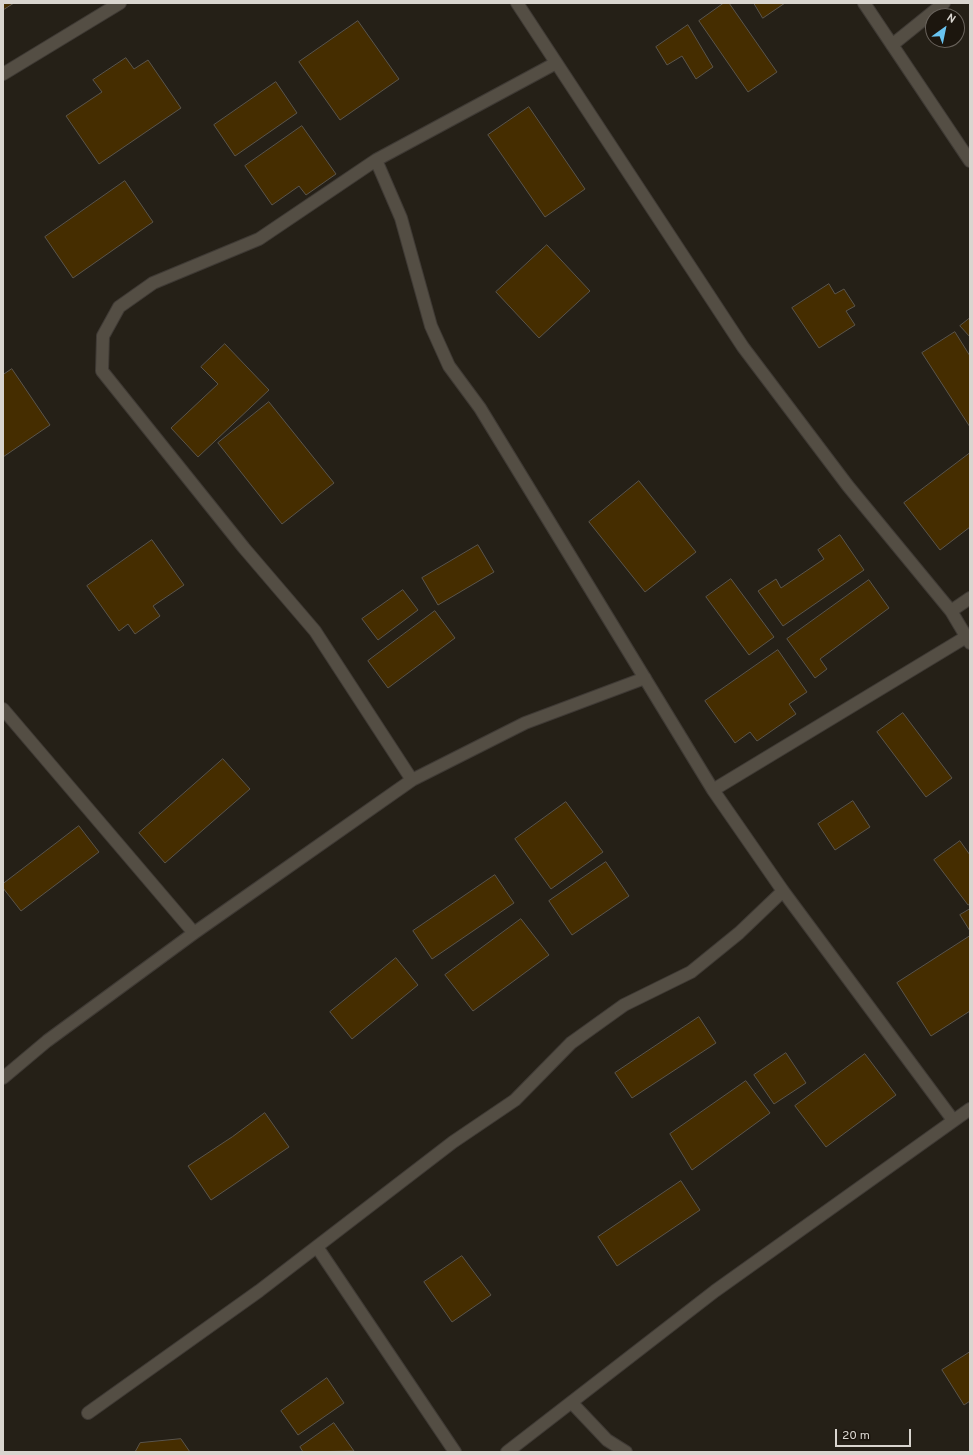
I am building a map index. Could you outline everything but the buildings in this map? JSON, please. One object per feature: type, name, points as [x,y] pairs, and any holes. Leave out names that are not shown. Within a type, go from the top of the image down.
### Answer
[{"type":"street","points":[[3,74],[120,3]]},
{"type":"street","points":[[517,3],[743,347],[848,486],[951,611],[968,640],[713,790]]},
{"type":"street","points":[[864,3],[970,161]]},
{"type":"street","points":[[892,45],[944,3]]},
{"type":"street","points":[[412,780],[314,631],[244,548],[102,371],[103,336],[120,307],[153,282],[259,239],[376,160],[556,63]]},
{"type":"street","points":[[376,160],[401,218],[431,326],[449,366],[480,408],[713,790],[783,891],[953,1120]]},
{"type":"street","points":[[951,611],[970,598]]},
{"type":"street","points":[[3,1078],[48,1041],[194,934],[412,780],[525,723],[645,678]]},
{"type":"street","points":[[3,709],[194,934]]},
{"type":"street","points":[[88,1413],[259,1291],[453,1142],[515,1100],[570,1043],[624,1005],[690,972],[739,933],[783,891]]},
{"type":"street","points":[[507,1452],[715,1291],[970,1109]]},
{"type":"street","points":[[317,1247],[455,1452]]},
{"type":"street","points":[[572,1403],[607,1440],[626,1452]]}]
